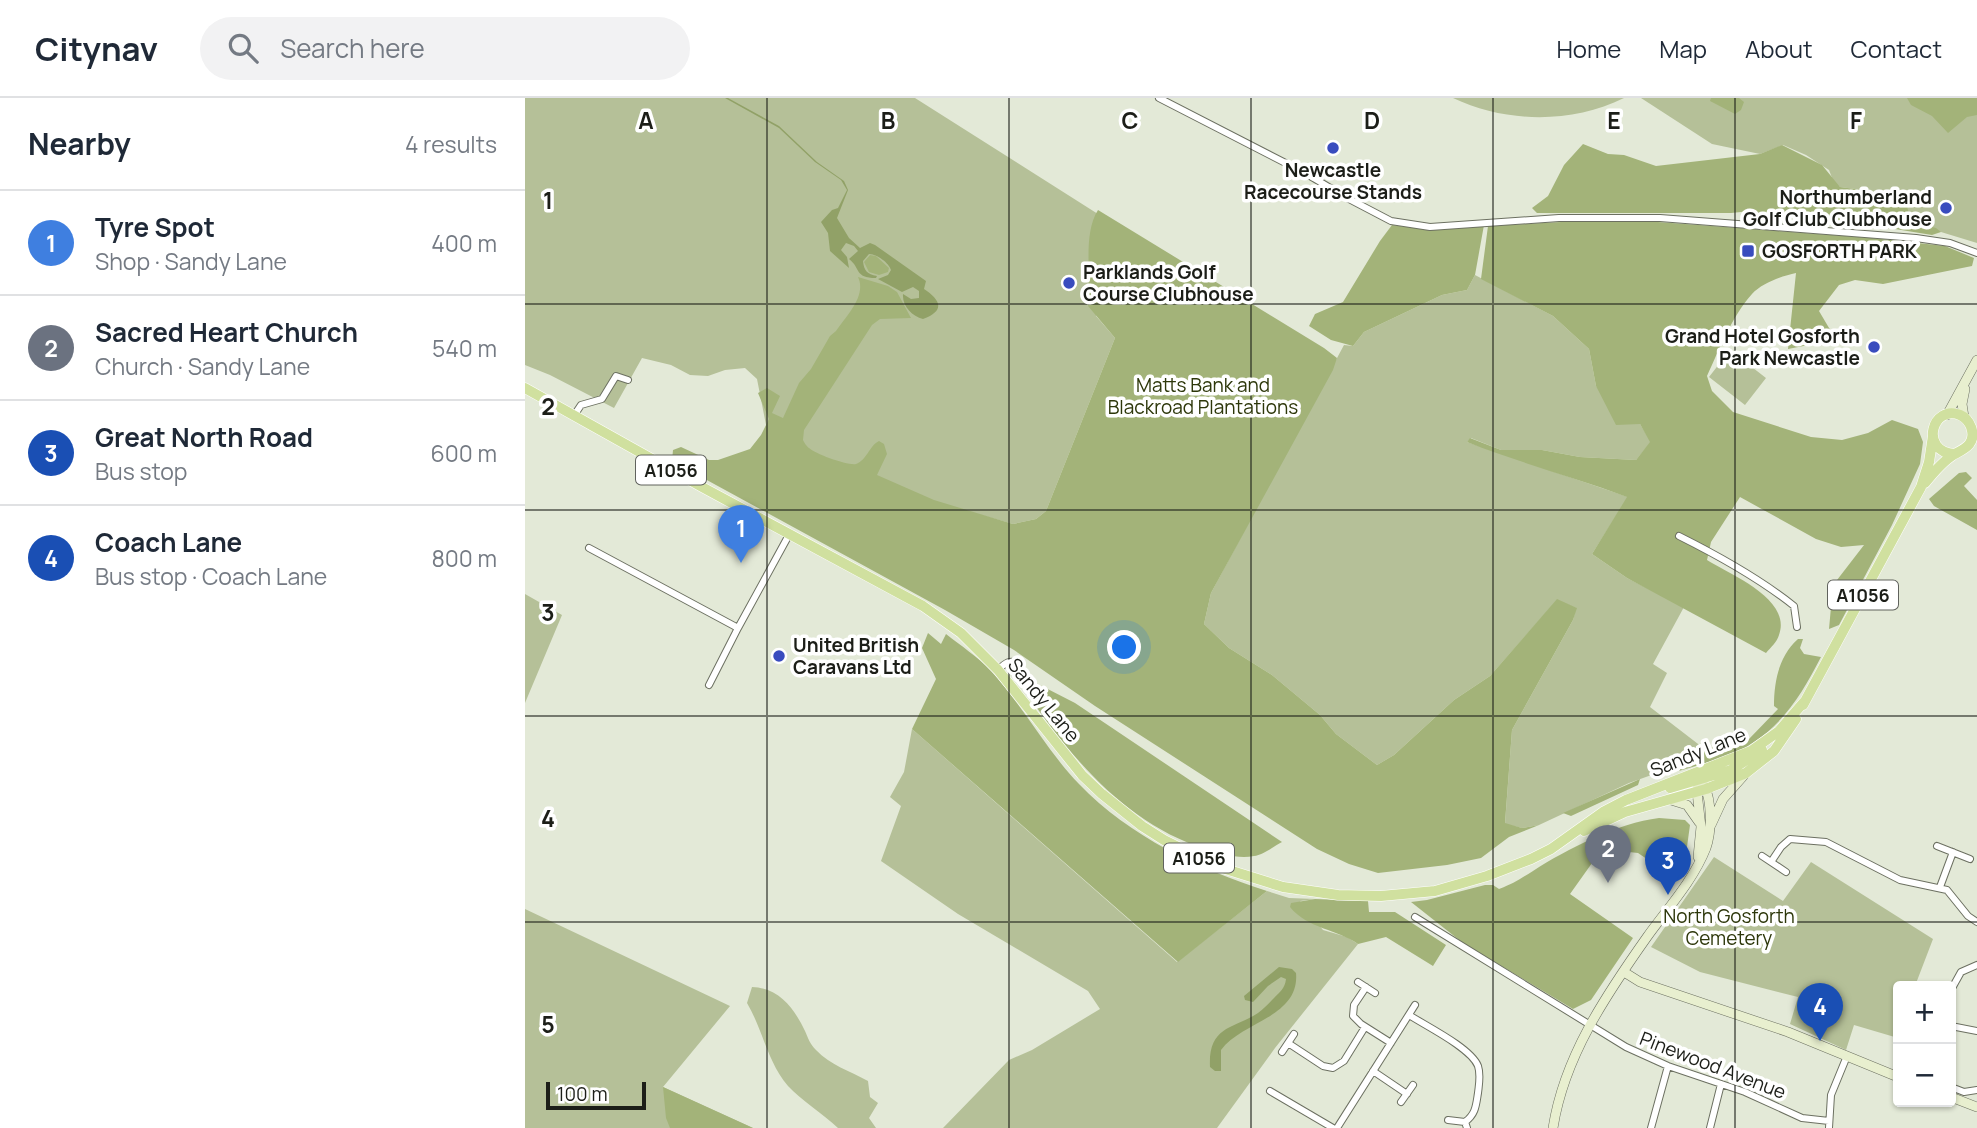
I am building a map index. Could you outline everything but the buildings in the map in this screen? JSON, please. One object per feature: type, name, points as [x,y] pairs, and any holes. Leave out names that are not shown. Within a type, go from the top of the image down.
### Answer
[{"type":"main road","points":[[1969,378],[1947,415],[1935,423],[1934,442],[1942,451],[1954,454],[1963,451],[1974,440],[1962,404],[1977,359]]},
{"type":"main road","name":"Sandy Lane","points":[[525,388],[681,476],[923,606],[961,634],[998,670],[1075,766],[1102,794],[1164,840],[1216,866],[1257,881],[1304,892],[1409,895],[1435,891],[1487,876],[1531,859],[1625,812],[1746,773],[1775,751],[1804,702]]},
{"type":"main road","points":[[1947,415],[1958,415],[1970,422]]},
{"type":"main road","name":"A1056","points":[[1804,702],[1921,487],[1933,436]]},
{"type":"main road","name":"A1056","points":[[1921,487],[1954,454]]},
{"type":"main road","name":"Sandy Lane","points":[[1562,842],[1603,812],[1636,796],[1742,756],[1779,730],[1804,702]]},
{"type":"main road","points":[[1636,796],[1701,788],[1750,760],[1766,747],[1779,730]]},
{"type":"main road","points":[[1706,828],[1723,799],[1746,773]]},
{"type":"main road","points":[[1553,1128],[1564,1082],[1589,1026],[1697,866],[1707,845],[1701,788]]},
{"type":"main road","points":[[1669,799],[1687,805],[1706,828]]},
{"type":"main road","points":[[1624,972],[1640,982],[1788,1032],[1893,1075]]},
{"type":"main road","points":[[1956,1099],[1977,1107]]},
{"type":"street","points":[[1159,98],[1305,173],[1391,221],[1430,227],[1559,218],[1660,218],[1916,238],[1950,243],[1977,253]]},
{"type":"street","points":[[575,414],[581,405],[602,399],[617,376],[628,380]]},
{"type":"street","points":[[709,685],[790,533]]},
{"type":"street","points":[[1679,536],[1721,558],[1782,596],[1794,606],[1797,627]]},
{"type":"street","points":[[589,548],[738,628]]},
{"type":"street","points":[[998,670],[1005,663],[1019,663]]},
{"type":"street","points":[[1771,862],[1790,839],[1826,842],[1909,883],[1940,887],[1953,896],[1968,916],[1977,922]]},
{"type":"street","points":[[1937,846],[1970,859]]},
{"type":"street","points":[[1940,887],[1953,852]]},
{"type":"street","points":[[1762,856],[1786,872]]},
{"type":"street","points":[[1415,916],[1589,1026]]},
{"type":"street","points":[[1956,981],[1961,972],[1977,965]]},
{"type":"street","points":[[1951,966],[1961,972]]},
{"type":"street","points":[[1358,982],[1375,993]]},
{"type":"street","points":[[1366,987],[1353,1010],[1356,1020],[1391,1043]]},
{"type":"street","points":[[1270,1091],[1335,1128],[1415,1005]]},
{"type":"street","points":[[1409,1015],[1466,1052],[1477,1063],[1480,1075],[1473,1115],[1466,1125],[1448,1120]]},
{"type":"street","name":"Pinewood Avenue","points":[[1589,1026],[1668,1066],[1721,1084],[1802,1118],[1829,1124]]},
{"type":"street","points":[[1288,1043],[1323,1066],[1332,1068],[1344,1061],[1365,1027]]},
{"type":"street","points":[[1956,1027],[1977,1031]]},
{"type":"street","points":[[1282,1052],[1294,1034]]},
{"type":"street","points":[[1829,1124],[1831,1095],[1847,1056]]},
{"type":"street","points":[[1651,1128],[1668,1066]]},
{"type":"street","points":[[1373,1071],[1407,1094]]},
{"type":"street","points":[[1710,1128],[1721,1084]]},
{"type":"street","points":[[1401,1102],[1413,1085]]},
{"type":"street","points":[[1956,1089],[1964,1092],[1977,1090]]},
{"type":"street","points":[[1283,1098],[1288,1090]]},
{"type":"green space","points":[[525,98],[915,98],[1120,228],[1096,316],[1115,338],[1046,511],[1036,519],[1013,524],[960,509],[909,505],[767,430],[757,379],[745,368],[725,370],[708,376],[690,375],[671,365],[642,358],[614,408],[525,365]]},
{"type":"green space","points":[[1453,98],[1624,98],[1582,112],[1539,117],[1495,112]]},
{"type":"green space","points":[[1641,98],[1977,98],[1977,243],[1941,232],[1918,229],[1870,191],[1840,187],[1834,183],[1829,170],[1806,155],[1783,145],[1760,154],[1712,144]]},
{"type":"green space","points":[[1711,98],[1739,98],[1744,102],[1741,110],[1735,114],[1710,101]]},
{"type":"green space","points":[[1907,98],[1977,98],[1977,115],[1967,117],[1948,133],[1932,116],[1911,105]]},
{"type":"green space","points":[[1583,144],[1608,154],[1624,155],[1656,166],[1760,154],[1782,145],[1822,165],[1840,187],[1870,191],[1906,204],[1912,222],[1936,228],[1941,232],[1932,235],[1895,229],[1862,229],[1810,212],[1775,218],[1751,211],[1537,213],[1532,208],[1548,196],[1564,165]]},
{"type":"green space","name":"Matts Bank and Blackroad Plantations","points":[[1098,210],[1337,358],[1333,370],[1211,593],[1204,624],[1229,648],[1272,675],[1320,715],[1336,734],[1377,765],[1394,755],[1454,700],[1490,676],[1557,599],[1577,608],[1573,620],[1512,730],[1505,823],[1522,828],[1539,825],[1509,837],[1481,858],[1447,865],[1378,873],[1349,864],[1317,849],[1095,706],[1014,650],[672,461],[673,450],[681,447],[709,460],[718,460],[750,449],[769,419],[758,393],[767,388],[780,396],[772,413],[783,418],[799,383],[854,306],[860,291],[858,277],[888,286],[897,292],[911,318],[880,319],[872,325],[804,430],[803,440],[806,446],[825,456],[856,464],[863,460],[879,441],[884,444],[887,454],[877,475],[934,500],[1013,524],[1036,519],[1046,511],[1115,338],[1088,306],[1090,232]]},
{"type":"green space","points":[[1561,222],[1658,222],[1872,238],[1945,246],[1974,258],[1972,266],[1883,284],[1855,280],[1839,285],[1819,311],[1832,333],[1824,342],[1788,349],[1796,273],[1773,280],[1756,290],[1738,312],[1707,376],[1712,391],[1733,412],[1811,437],[1842,440],[1868,433],[1892,420],[1918,429],[1923,442],[1920,464],[1892,525],[1839,625],[1829,629],[1831,607],[1827,593],[1864,545],[1841,547],[1816,539],[1740,497],[1711,542],[1707,560],[1757,590],[1777,610],[1781,622],[1779,635],[1766,653],[1627,578],[1592,554],[1627,497],[1467,442],[1470,438],[1501,450],[1542,450],[1580,457],[1636,460],[1650,442],[1640,424],[1616,425],[1596,386],[1589,349],[1553,316],[1481,279],[1488,226]]},
{"type":"green space","points":[[1392,225],[1431,230],[1484,225],[1475,275],[1467,290],[1442,295],[1364,332],[1353,346],[1331,340],[1309,326],[1315,314],[1343,302]]},
{"type":"green space","points":[[870,255],[876,256],[889,268],[888,272],[879,275],[869,272],[864,262]]},
{"type":"green space","points":[[1475,275],[1553,316],[1589,349],[1596,386],[1640,424],[1651,442],[1636,460],[1580,457],[1542,450],[1501,450],[1471,438],[1467,442],[1628,497],[1592,554],[1627,578],[1684,607],[1653,664],[1667,673],[1650,707],[1702,747],[1682,754],[1660,772],[1629,783],[1539,825],[1522,828],[1505,824],[1512,730],[1573,620],[1576,608],[1557,600],[1490,676],[1454,700],[1394,755],[1377,765],[1336,734],[1320,715],[1272,675],[1229,648],[1204,624],[1211,593],[1344,345],[1353,346],[1364,332],[1442,295],[1467,290]]},
{"type":"green space","points":[[1730,350],[1766,378],[1745,405],[1709,377]]},
{"type":"green space","points":[[1966,472],[1972,478],[1964,486],[1977,500],[1977,530],[1934,506],[1929,499],[1959,473]]},
{"type":"green space","points":[[525,594],[562,615],[525,703]]},
{"type":"green space","points":[[928,633],[941,644],[946,634],[986,666],[1067,771],[1120,820],[1191,861],[1267,891],[1178,962],[912,729],[936,679],[922,648]]},
{"type":"green space","points":[[1798,639],[1803,639],[1800,648],[1804,654],[1821,657],[1801,693],[1776,724],[1754,742],[1734,753],[1666,775],[1660,772],[1682,754],[1702,747],[1729,749],[1749,739],[1778,709],[1774,706],[1779,670],[1786,653]]},
{"type":"green space","points":[[1015,676],[1034,682],[1075,703],[1282,842],[1257,855],[1230,856],[1175,837],[1147,821],[1121,802],[1074,756]]},
{"type":"green space","points":[[912,729],[1177,962],[1267,891],[1289,898],[1315,899],[1300,901],[1323,930],[1347,937],[1358,944],[1275,1048],[1217,1128],[943,1128],[1009,1060],[1032,1050],[1100,1009],[1088,991],[958,914],[881,861],[901,806],[890,797],[904,772]]},
{"type":"green space","points":[[1640,779],[1638,785],[1571,816],[1563,813]]},
{"type":"green space","points":[[1659,818],[1685,820],[1690,825],[1686,854],[1675,878],[1638,853],[1602,849],[1570,894],[1633,938],[1591,1000],[1573,1009],[1463,943],[1411,902],[1485,885],[1493,885],[1499,889],[1593,838],[1627,825]]},
{"type":"green space","name":"North Gosforth Cemetery","points":[[1714,857],[1783,901],[1811,862],[1933,939],[1917,981],[1893,981],[1893,1037],[1854,1025],[1846,1050],[1790,1024],[1798,997],[1700,972],[1651,947]]},
{"type":"green space","points":[[1315,899],[1368,901],[1369,912],[1395,912],[1446,945],[1433,966],[1386,937],[1358,944],[1305,920],[1290,907],[1291,903]]},
{"type":"green space","points":[[525,909],[730,1006],[663,1087],[753,1128],[525,1128]]},
{"type":"green space","points":[[752,987],[778,995],[796,1015],[816,1050],[834,1064],[868,1081],[870,1097],[878,1103],[869,1118],[876,1128],[838,1128],[788,1086],[770,1056],[747,1003]]},
{"type":"green space","points":[[663,1087],[753,1128],[670,1128],[666,1118]]},
{"type":"shaded area","points":[[725,98],[779,126],[817,162],[844,181],[848,190],[837,218],[849,238],[860,248],[870,243],[875,245],[926,281],[924,289],[938,304],[931,316],[923,319],[915,316],[904,303],[903,294],[911,299],[919,298],[919,291],[913,287],[902,292],[878,279],[888,275],[891,270],[879,257],[869,254],[863,261],[867,271],[877,276],[869,278],[861,274],[849,259],[858,251],[854,246],[846,243],[841,250],[847,257],[849,268],[830,251],[828,233],[821,222],[832,210],[838,208],[847,190],[841,180],[815,162],[779,128]]},
{"type":"shaded area","points":[[1279,967],[1292,969],[1296,973],[1295,988],[1289,1000],[1267,1018],[1230,1040],[1221,1050],[1221,1071],[1215,1071],[1210,1067],[1213,1044],[1224,1031],[1258,1013],[1280,992],[1286,979],[1281,977],[1253,1002],[1245,1000],[1244,996]]},
{"type":"place","name":"Newcastle Racecourse Stands","points":[[1333,148]]},
{"type":"place","name":"Northumberland Golf Club Clubhouse","points":[[1946,208]]},
{"type":"place","name":"GOSFORTH PARK","points":[[1748,251]]},
{"type":"place","name":"Parklands Golf Course Clubhouse","points":[[1069,283]]},
{"type":"place","name":"Grand Hotel Gosforth Park Newcastle","points":[[1874,347]]},
{"type":"place","name":"Tyre Spot","points":[[741,563]]},
{"type":"place","name":"United British Caravans Ltd","points":[[779,656]]},
{"type":"place","name":"Sacred Heart Church","points":[[1608,883]]},
{"type":"place","name":"Great North Road","points":[[1668,895]]},
{"type":"place","name":"Coach Lane","points":[[1820,1041]]}]
